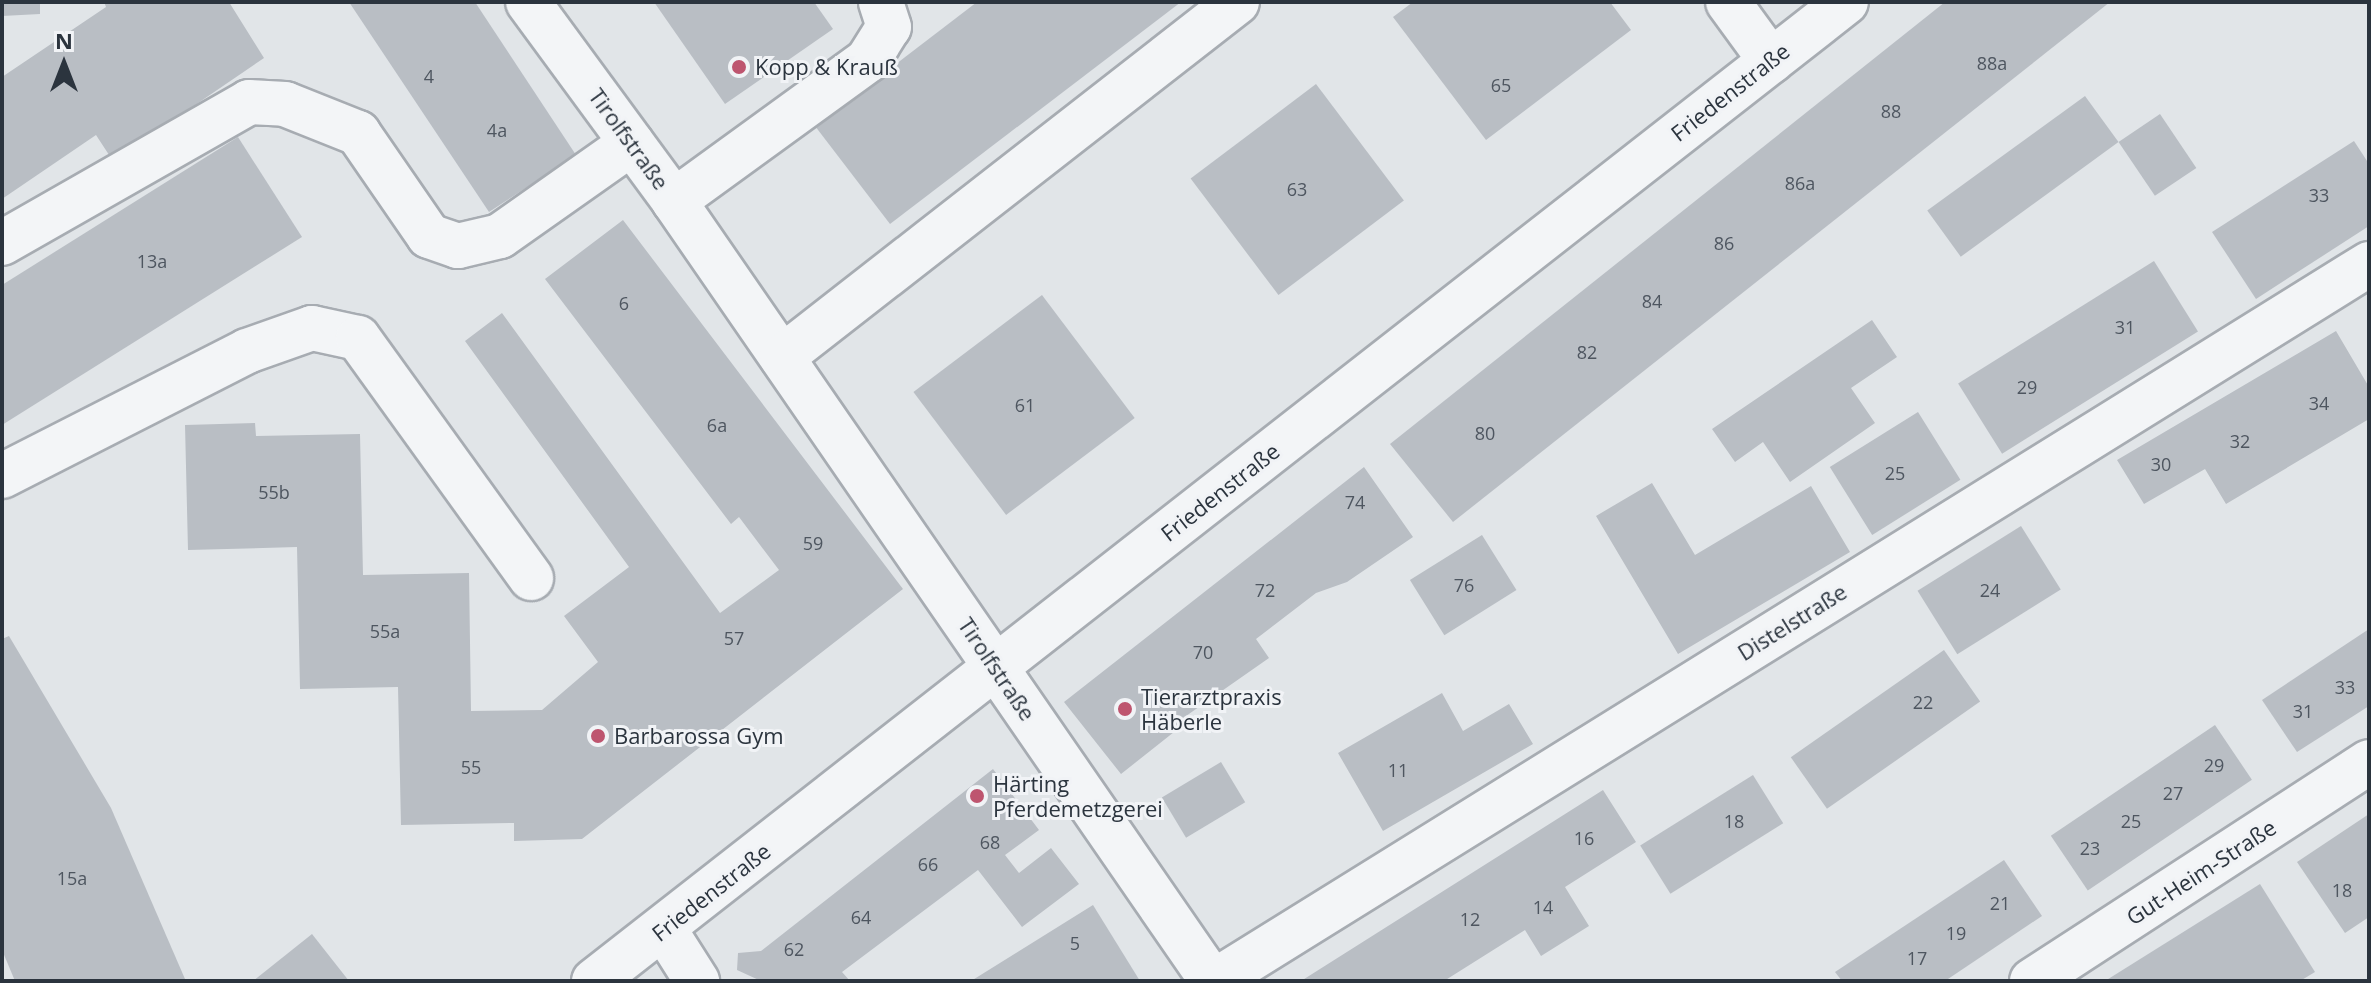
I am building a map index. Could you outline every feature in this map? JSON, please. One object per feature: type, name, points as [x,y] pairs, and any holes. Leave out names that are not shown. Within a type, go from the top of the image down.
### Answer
[{"type":"street","name":"Tirolfstraße","points":[[528,2],[674,201],[1213,981]]},
{"type":"street","points":[[674,201],[868,60],[889,27],[881,2]]},
{"type":"street","points":[[782,357],[1237,2]]},
{"type":"street","points":[[1728,2],[1771,61]]},
{"type":"street","name":"Friedenstraße","points":[[594,981],[1846,2]]},
{"type":"street","points":[[2,243],[249,102],[285,104],[358,133],[429,236],[458,246],[500,236],[632,143]]},
{"type":"street","name":"Distelstraße","points":[[1213,981],[2369,264]]},
{"type":"street","points":[[2,476],[247,351],[312,328],[358,338],[531,578]]},
{"type":"street","name":"Gut-Heim-Straße","points":[[2032,981],[2369,762]]},
{"type":"street","points":[[664,929],[697,981]]},
{"type":"building","points":[[2,2],[40,2],[40,14],[2,16]]},
{"type":"building","points":[[104,2],[229,2],[264,58],[113,161],[96,135],[2,199],[2,77],[106,7]]},
{"type":"building","points":[[349,2],[475,2],[576,155],[489,212]]},
{"type":"building","name":"Kopp & Krauß","points":[[654,2],[814,2],[833,29],[725,104]]},
{"type":"building","points":[[977,2],[1181,2],[890,224],[815,126]]},
{"type":"building","points":[[1413,2],[1610,2],[1631,30],[1486,140],[1393,17]]},
{"type":"building","points":[[1945,2],[2110,2],[1453,522],[1390,444]]},
{"type":"building","points":[[1316,84],[1404,201],[1278,295],[1191,178]]},
{"type":"building","points":[[2085,96],[2119,142],[1961,257],[1927,211]]},
{"type":"building","points":[[2160,114],[2196,168],[2155,196],[2119,142]]},
{"type":"building","points":[[238,137],[302,237],[2,425],[2,285]]},
{"type":"building","points":[[2354,141],[2369,164],[2369,226],[2256,299],[2212,232]]},
{"type":"building","points":[[623,220],[903,589],[582,839],[514,841],[514,823],[401,825],[398,687],[300,689],[297,547],[188,550],[185,425],[255,423],[256,436],[360,434],[363,575],[469,573],[471,711],[542,710],[598,662],[564,616],[629,567],[465,341],[502,313],[720,613],[779,570],[739,517],[731,524],[545,279]]},
{"type":"building","points":[[2154,261],[2198,331],[2002,454],[1958,383]]},
{"type":"building","points":[[1042,295],[1135,418],[1006,515],[913,392]]},
{"type":"building","points":[[1872,320],[1897,357],[1851,388],[1875,423],[1790,482],[1763,442],[1735,462],[1712,429]]},
{"type":"building","points":[[2336,331],[2369,387],[2369,419],[2226,504],[2205,469],[2144,504],[2117,460]]},
{"type":"building","points":[[1918,412],[1960,480],[1872,535],[1830,467]]},
{"type":"building","points":[[1364,467],[1413,537],[1347,582],[1316,593],[1256,639],[1269,658],[1186,716],[1193,717],[1121,774],[1064,702]]},
{"type":"building","points":[[1652,483],[1695,555],[1811,486],[1850,552],[1678,654],[1596,516]]},
{"type":"building","points":[[2021,526],[2061,590],[1957,654],[1918,591]]},
{"type":"building","points":[[1482,535],[1516,590],[1444,635],[1410,580]]},
{"type":"building","points":[[2369,629],[2369,706],[2297,752],[2262,700]]},
{"type":"building","points":[[9,636],[111,808],[185,979],[15,981],[2,950],[2,639]]},
{"type":"building","points":[[1944,650],[1980,702],[1827,809],[1791,757]]},
{"type":"building","points":[[1442,693],[1463,731],[1509,704],[1533,744],[1383,831],[1338,753]]},
{"type":"building","points":[[2215,725],[2252,780],[2088,890],[2051,836]]},
{"type":"building","points":[[1221,762],[1245,802],[1186,838],[1162,798]]},
{"type":"building","points":[[993,769],[1039,830],[1005,855],[1019,873],[1051,848],[1079,884],[1022,927],[978,870],[842,972],[850,981],[761,981],[737,970],[738,953],[761,951]]},
{"type":"building","points":[[1753,775],[1783,823],[1670,894],[1640,845]]},
{"type":"building","points":[[1603,790],[1636,842],[1565,887],[1589,926],[1541,956],[1525,930],[1444,981],[1301,981]]},
{"type":"building","points":[[2369,814],[2369,917],[2345,933],[2297,862]]},
{"type":"building","points":[[2004,860],[2042,916],[1945,981],[1842,981],[1835,972]]},
{"type":"building","points":[[2260,884],[2315,972],[2300,981],[2105,981]]},
{"type":"building","points":[[1093,905],[1140,981],[971,981]]},
{"type":"building","points":[[312,934],[349,981],[253,981]]},
{"type":"place","name":"Kopp & Krauß","points":[[739,67]]},
{"type":"place","name":"Tierarztpraxis Häberle","points":[[1125,709]]},
{"type":"place","name":"Barbarossa Gym","points":[[598,736]]},
{"type":"place","name":"Härting Pferdemetzgerei","points":[[977,796]]}]
